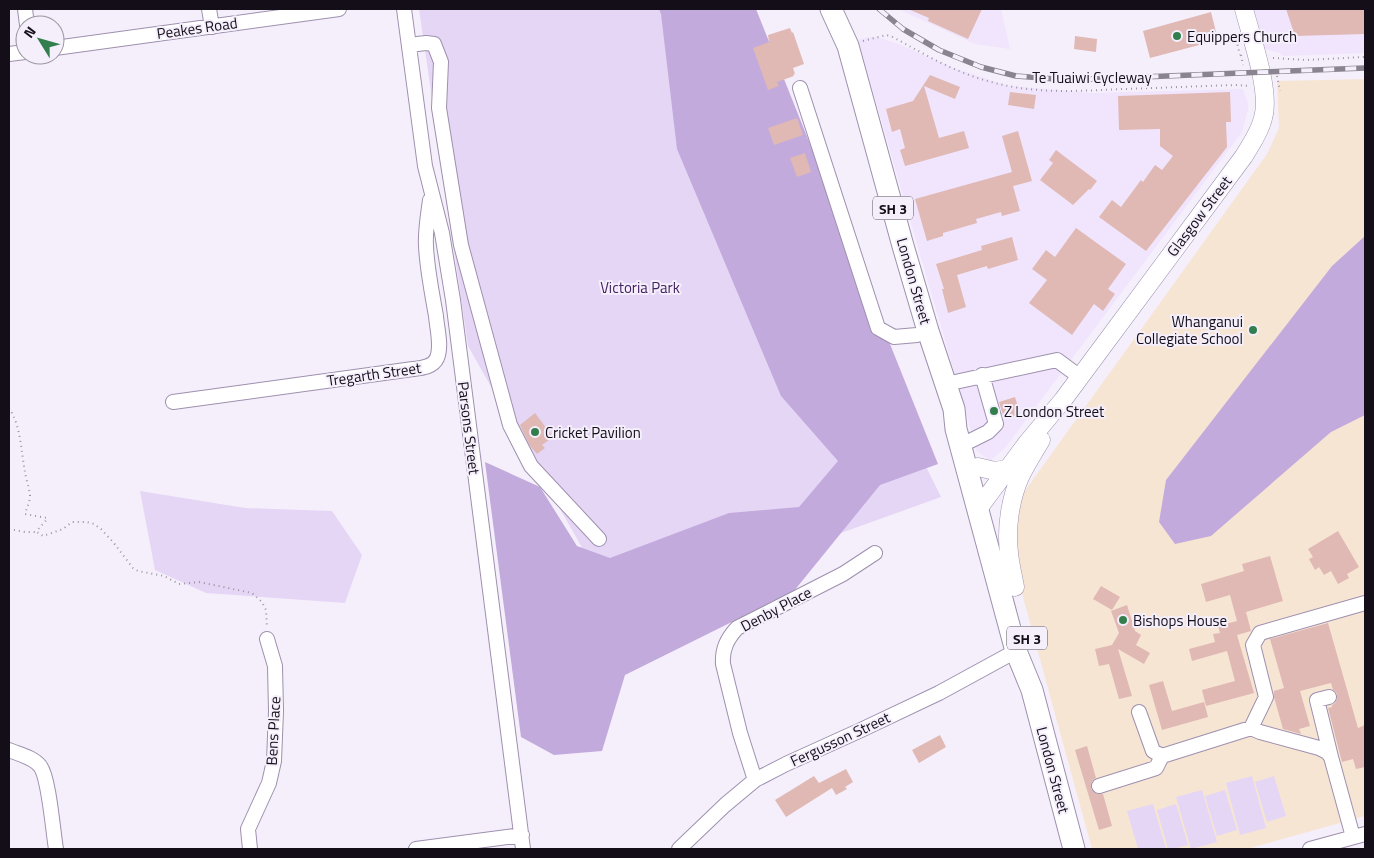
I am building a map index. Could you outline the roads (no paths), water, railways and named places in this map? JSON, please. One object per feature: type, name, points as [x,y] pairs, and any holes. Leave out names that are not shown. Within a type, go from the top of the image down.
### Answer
[{"type":"highway","name":"London Street","points":[[831,9],[848,46],[903,246],[928,331],[954,409],[956,429],[982,503],[1015,587],[1029,647],[1032,690]]},
{"type":"highway","name":"London Street","points":[[954,409],[964,425],[978,467],[982,503],[1016,651],[1032,690],[1074,849]]},
{"type":"main road","name":"Glasgow Street","points":[[982,503],[1027,443],[1063,400],[1244,156],[1258,132],[1264,118],[1265,96],[1263,81],[1244,9]]},
{"type":"main road","name":"Glasgow Street","points":[[1015,587],[1008,534],[1015,491],[1021,475],[1063,400]]},
{"type":"main road","points":[[978,467],[990,471],[1008,469]]},
{"type":"street","points":[[209,9],[212,27]]},
{"type":"street","name":"Peakes Road","points":[[65,47],[339,9]]},
{"type":"street","name":"Parsons Street","points":[[404,9],[425,166],[442,232],[453,300],[523,842]]},
{"type":"street","points":[[409,45],[434,44],[441,62],[439,108],[461,245],[510,425],[531,466],[599,539]]},
{"type":"street","points":[[800,88],[878,328],[894,337],[916,335],[928,331]]},
{"type":"street","name":"Tregarth Street","points":[[174,402],[419,368],[429,366],[435,362],[438,356],[439,340],[426,246],[426,230],[431,194]]},
{"type":"street","points":[[946,384],[1057,360],[1080,377]]},
{"type":"street","points":[[970,440],[988,432],[996,424],[982,375]]},
{"type":"street","name":"Denby Place","points":[[755,780],[740,733],[723,664],[726,643],[737,628],[843,574],[875,554]]},
{"type":"street","points":[[1251,728],[1266,696],[1253,646],[1260,633],[1365,603]]},
{"type":"street","name":"Bens Place","points":[[250,849],[248,829],[269,783],[274,760],[275,666],[267,639]]},
{"type":"street","name":"Fergusson Street","points":[[679,849],[725,805],[755,780],[939,693],[1016,651]]},
{"type":"street","points":[[1310,849],[1359,836],[1331,758],[1317,700],[1329,697]]},
{"type":"street","points":[[1139,712],[1153,751],[1162,756]]},
{"type":"street","points":[[1099,786],[1156,768],[1162,756],[1251,728],[1319,748],[1327,752],[1331,758]]},
{"type":"street","points":[[9,750],[33,760],[43,770],[47,785],[56,849]]},
{"type":"street","points":[[416,849],[523,842]]},
{"type":"railway","points":[[879,9],[903,29],[939,50],[981,67],[1016,76],[1068,80],[1365,68]]},
{"type":"place","name":"Equippers Church","points":[[1177,36]]},
{"type":"place","name":"Whanganui Collegiate School","points":[[1253,330]]},
{"type":"place","name":"Z London Street","points":[[994,411]]},
{"type":"place","name":"Cricket Pavilion","points":[[535,432]]},
{"type":"place","name":"Bishops House","points":[[1123,620]]},
{"type":"park label","name":"Victoria Park","points":[[640,287]]}]
